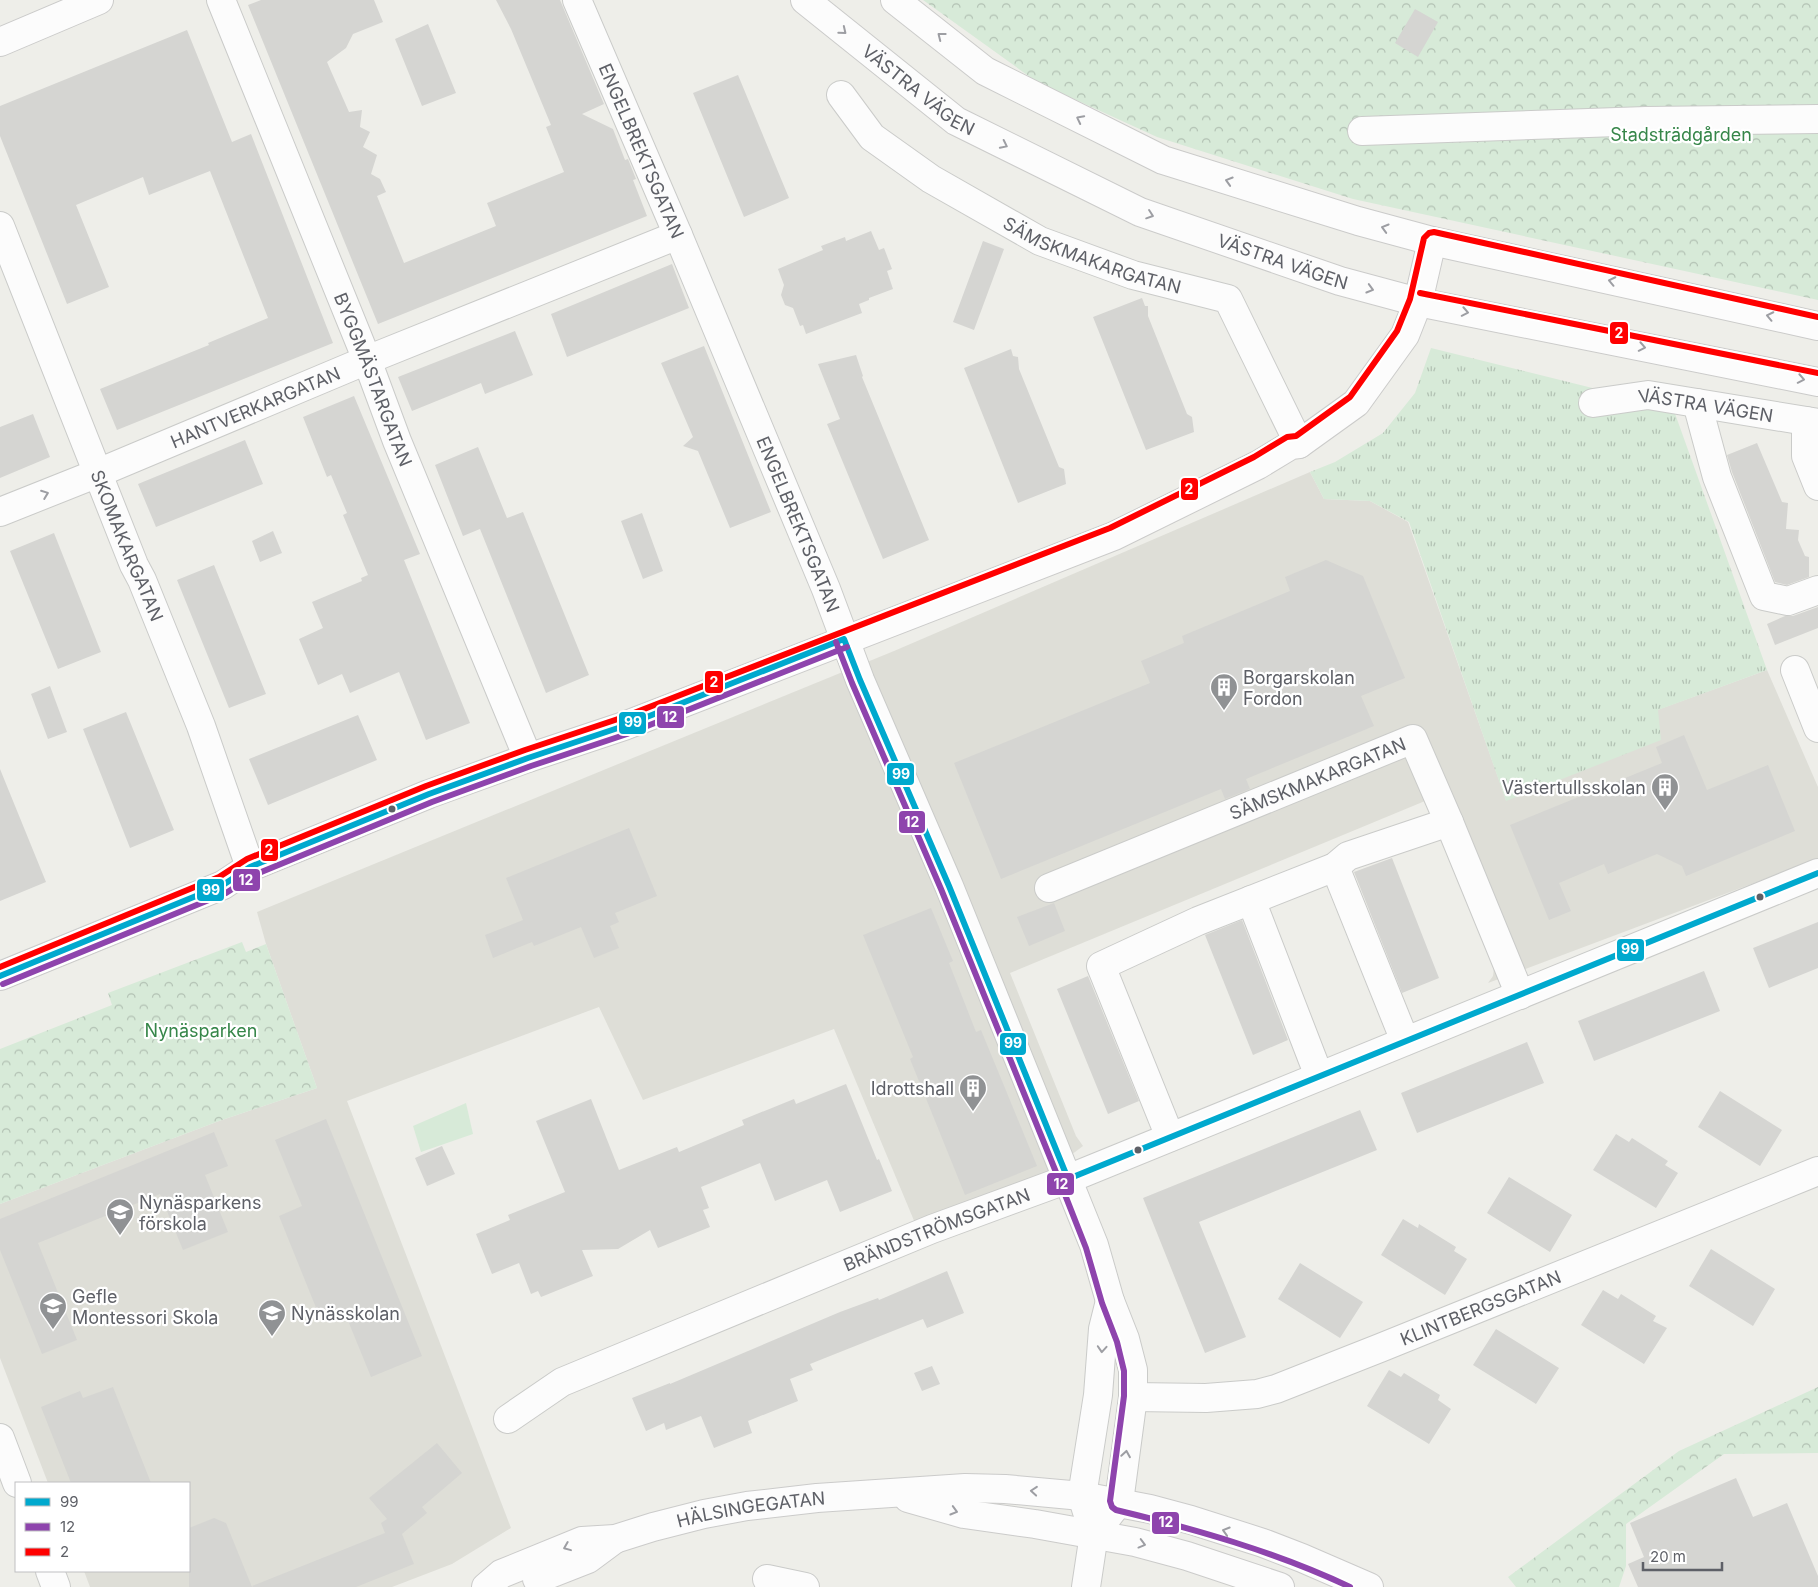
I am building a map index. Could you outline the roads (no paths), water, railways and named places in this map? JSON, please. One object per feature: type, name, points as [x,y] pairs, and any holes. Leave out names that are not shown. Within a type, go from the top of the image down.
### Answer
[{"type":"street","points":[[0,42],[99,0]]},
{"type":"street","name":"BYGGMÄSTARGATAN","points":[[221,0],[367,360],[397,441],[528,758]]},
{"type":"street","name":"ENGELBREKTSGATAN","points":[[577,0],[678,235],[826,590],[860,680],[949,886],[1094,1245],[1110,1301],[1125,1339],[1133,1370],[1133,1397],[1119,1502]]},
{"type":"street","name":"VÄSTRA VÄGEN","points":[[806,0],[956,121],[1140,212],[1340,281],[1418,302],[1818,382]]},
{"type":"street","points":[[895,0],[985,71],[1163,160],[1432,242],[1818,326]]},
{"type":"street","name":"SÄMSKMAKARGATAN","points":[[841,95],[872,137],[931,179],[1040,241],[1133,275],[1228,299],[1299,444]]},
{"type":"street","points":[[1362,131],[1646,121],[1818,119]]},
{"type":"street","name":"SKOMAKARGATAN","points":[[0,226],[201,726],[250,867]]},
{"type":"street","name":"HANTVERKARGATAN","points":[[0,512],[367,360],[678,235]]},
{"type":"street","points":[[0,976],[223,885],[250,867],[429,794],[624,726],[1114,536],[1258,465],[1291,446],[1299,444],[1356,403],[1405,335],[1418,302],[1432,242]]},
{"type":"street","name":"VÄSTRA VÄGEN","points":[[1593,403],[1648,395],[1812,422]]},
{"type":"street","points":[[1697,403],[1717,477],[1764,596],[1788,601],[1818,590]]},
{"type":"street","points":[[1812,422],[1806,456],[1818,486]]},
{"type":"street","points":[[1795,670],[1818,728]]},
{"type":"street","name":"SÄMSKMAKARGATAN","points":[[1049,888],[1413,739],[1520,995]]},
{"type":"street","points":[[1170,1137],[1101,966],[1198,922],[1335,867],[1348,856],[1449,822]]},
{"type":"street","points":[[1335,867],[1405,1042]]},
{"type":"street","name":"BRÄNDSTRÖMSGATAN","points":[[508,1419],[562,1382],[932,1229],[1068,1179],[1818,873]]},
{"type":"street","points":[[1252,900],[1319,1076]]},
{"type":"street","name":"KLINTBERGSGATAN","points":[[1133,1397],[1206,1398],[1257,1394],[1276,1389],[1818,1170]]},
{"type":"street","name":"ENGELBREKTSGATAN","points":[[1094,1534],[1082,1496],[1098,1395],[1103,1329],[1110,1301]]},
{"type":"street","points":[[0,1438],[17,1482]]},
{"type":"street","name":"HÄLSINGEGATAN","points":[[486,1587],[501,1574],[582,1541],[615,1539],[653,1526],[704,1514],[747,1506],[817,1498],[965,1488],[1005,1489],[1082,1496],[1150,1509],[1236,1534],[1302,1558],[1369,1587]]},
{"type":"street","name":"HÄLSINGEGATAN","points":[[890,1493],[964,1514],[1135,1542],[1187,1556],[1280,1587]]},
{"type":"street","points":[[1086,1587],[1094,1534],[1119,1502]]},
{"type":"street","name":"HÄLSINGEGATAN","points":[[514,1587],[588,1559],[615,1539]]},
{"type":"street","points":[[50,1572],[56,1587]]},
{"type":"street","points":[[767,1579],[805,1587]]},
{"type":"place","name":"Borgarskolan Fordon","points":[[1224,711]]},
{"type":"place","name":"Västertullsskolan","points":[[1665,811]]},
{"type":"place","name":"Idrottshall","points":[[973,1112]]},
{"type":"place","name":"Nynäsparkens förskola","points":[[120,1236]]},
{"type":"place","name":"Gefle Montessori Skola","points":[[53,1330]]},
{"type":"place","name":"Nynässkolan","points":[[272,1337]]},
{"type":"park label","name":"Stadsträdgården","points":[[1681,134]]},
{"type":"park label","name":"Nynäsparken","points":[[201,1030]]}]
